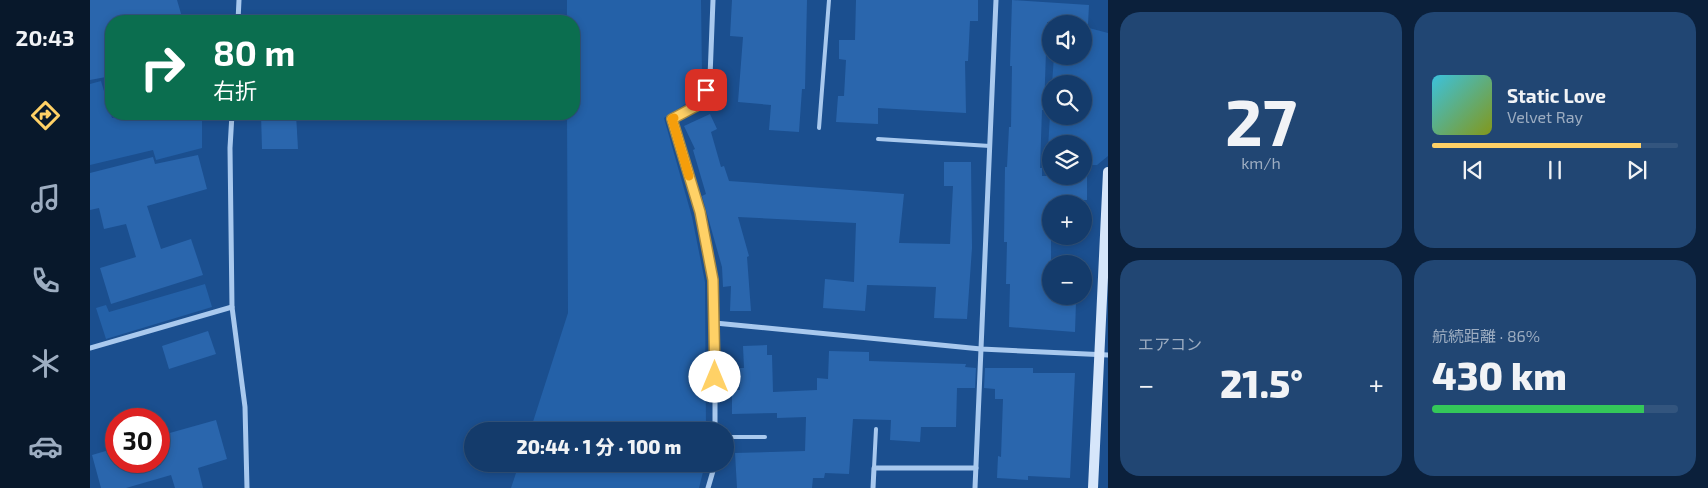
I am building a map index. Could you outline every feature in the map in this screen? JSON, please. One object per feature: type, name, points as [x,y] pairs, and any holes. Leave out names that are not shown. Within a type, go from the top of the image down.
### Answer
[{"type":"street","points":[[239,15],[240,0]]},
{"type":"street","points":[[713,0],[710,77],[702,103],[672,119],[700,212],[713,280],[715,422]]},
{"type":"street","points":[[975,488],[996,0]]},
{"type":"street","points":[[232,120],[230,148],[232,307],[246,407],[247,488]]},
{"type":"street","points":[[1093,488],[1103,355],[1108,172]]},
{"type":"street","points":[[90,348],[232,307]]},
{"type":"street","points":[[715,323],[981,349],[1103,355]]},
{"type":"street","points":[[873,488],[874,468],[976,468]]},
{"type":"street","points":[[708,488],[713,472]]},
{"type":"lane","points":[[819,128],[829,0]]},
{"type":"lane","points":[[878,139],[990,146]]},
{"type":"lane","points":[[874,468],[876,429]]},
{"type":"lane","points":[[734,437],[765,437]]},
{"type":"shaded area","points":[[567,0],[701,0],[702,78],[696,97],[664,118],[692,217],[705,282],[706,422],[533,422],[568,313],[567,120],[580,120],[580,15],[567,15]]},
{"type":"shaded area","points":[[1092,29],[1108,33],[1108,156],[1097,165],[1092,165],[1092,135],[1049,135],[1049,125],[1092,125],[1092,75],[1053,75],[1053,65],[1092,65]]},
{"type":"shaded area","points":[[101,81],[105,94],[105,120],[202,121],[202,148],[156,160],[153,150],[90,165],[90,84]]},
{"type":"shaded area","points":[[205,284],[212,307],[106,339],[96,308],[106,305],[109,312]]},
{"type":"shaded area","points":[[516,472],[703,472],[699,488],[511,488]]},
{"type":"building","points":[[90,0],[177,0],[181,15],[105,15],[105,77],[90,80]]},
{"type":"building","points":[[732,0],[807,0],[805,89],[802,89],[799,132],[769,130],[771,105],[738,102],[743,37],[730,36]]},
{"type":"building","points":[[856,0],[978,0],[978,21],[970,21],[968,61],[965,61],[966,113],[878,108],[878,124],[836,122],[838,96],[844,96],[846,60],[839,59],[839,40],[855,40]]},
{"type":"building","points":[[1012,0],[1089,5],[1088,15],[1042,15],[1042,65],[1046,65],[1045,75],[1042,75],[1040,168],[1042,168],[1042,185],[1087,185],[1087,195],[1042,195],[1042,245],[1051,245],[1051,255],[1042,255],[1042,305],[1076,305],[1075,332],[1009,327],[1010,284],[1006,284],[1007,242],[1004,242],[1005,167],[1007,167],[1009,127],[1011,127],[1012,66],[1010,66]]},
{"type":"building","points":[[710,114],[717,129],[711,132],[721,167],[724,166],[729,181],[904,194],[899,243],[950,244],[953,186],[944,186],[944,162],[971,162],[972,248],[967,319],[934,318],[936,287],[867,285],[865,311],[823,308],[825,279],[854,282],[856,223],[738,217],[749,256],[747,257],[751,311],[730,311],[731,286],[723,287],[722,267],[702,196],[706,194],[693,150],[695,149],[684,126]]},
{"type":"building","points":[[261,120],[296,120],[298,149],[262,149]]},
{"type":"building","points":[[198,155],[207,189],[147,206],[161,249],[191,239],[203,275],[111,304],[100,268],[136,257],[126,224],[104,229],[99,208],[90,210],[90,173],[153,157],[155,164]]},
{"type":"building","points":[[208,331],[216,354],[169,369],[162,346]]},
{"type":"building","points":[[767,345],[767,355],[772,355],[773,392],[817,390],[817,378],[828,379],[829,351],[869,352],[869,361],[966,364],[965,367],[976,368],[975,388],[957,388],[956,427],[921,427],[920,442],[890,440],[891,420],[853,419],[849,474],[825,473],[824,478],[813,478],[812,488],[737,488],[735,453],[805,451],[806,417],[777,418],[777,413],[732,414],[732,390],[740,390],[739,368],[744,368],[743,346]]},
{"type":"building","points":[[985,368],[1033,368],[1033,373],[1075,373],[1070,478],[1028,476],[1028,480],[997,478],[998,456],[1001,457],[1003,399],[995,399],[995,389],[984,388]]},
{"type":"building","points":[[216,420],[227,459],[198,468],[203,488],[175,488],[171,475],[126,488],[101,488],[92,455],[105,451],[105,473],[170,473],[170,433]]},
{"type":"slow traffic","points":[[674,118],[672,119],[689,176]]},
{"type":"route","points":[[706,90],[702,103],[672,119],[700,212],[713,280],[715,377]]}]
